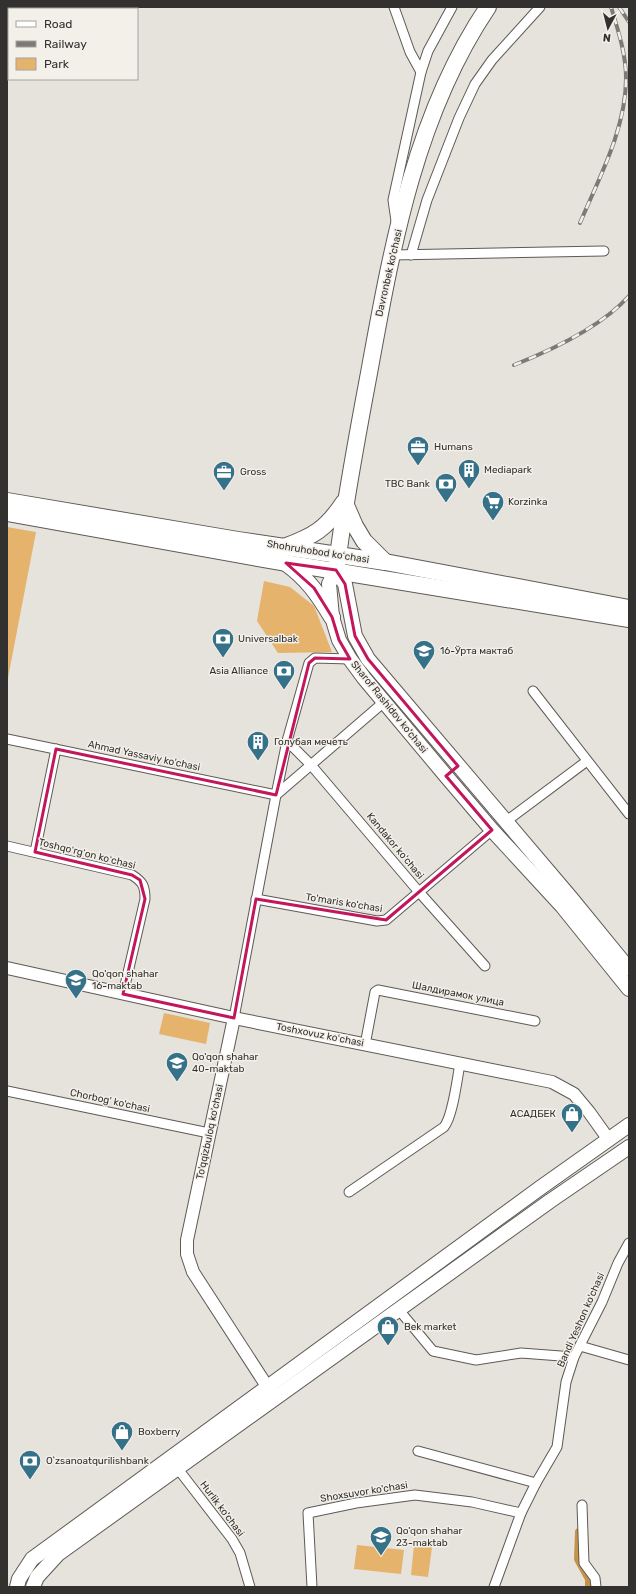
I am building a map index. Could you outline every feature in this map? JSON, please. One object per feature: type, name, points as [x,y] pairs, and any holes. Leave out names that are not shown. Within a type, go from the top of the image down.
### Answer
[{"type":"highway","name":"Davronbek ko'chasi","points":[[337,562],[345,501],[384,288],[418,155],[434,110],[459,54],[488,7]]},
{"type":"highway","name":"Shohruhobod koʻchasi","points":[[7,501],[285,555]]},
{"type":"highway","points":[[332,617],[314,588],[285,555],[303,540],[321,530],[332,519],[345,501]]},
{"type":"highway","points":[[345,501],[354,526],[361,536],[385,562]]},
{"type":"highway","name":"Shohruhobod koʻchasi","points":[[7,513],[337,562],[629,619]]},
{"type":"highway","name":"Shohruhobod koʻchasi","points":[[337,562],[385,562],[629,608]]},
{"type":"main road","name":"Sharof Rashidov ko'chasi","points":[[337,562],[329,584],[332,617],[339,640],[350,659],[384,702],[492,830],[562,906],[629,989]]},
{"type":"main road","name":"Sharof Rashidov ko'chasi","points":[[337,562],[344,584],[355,636],[368,659],[571,898],[629,969]]},
{"type":"main road","points":[[446,776],[458,766]]},
{"type":"main road","points":[[33,1587],[37,1578],[58,1554],[178,1469],[272,1393],[540,1188],[629,1125]]},
{"type":"main road","points":[[17,1587],[19,1579],[32,1559],[169,1457],[272,1393],[399,1310],[550,1201],[629,1147]]},
{"type":"street","points":[[394,7],[410,52],[421,72]]},
{"type":"street","points":[[398,232],[393,200],[421,72],[428,51],[452,7]]},
{"type":"street","points":[[411,255],[427,200],[459,118],[475,84],[492,60],[540,7]]},
{"type":"street","points":[[392,255],[604,251]]},
{"type":"street","name":"To'qqizbuloq ko'chasi","points":[[272,1393],[193,1272],[187,1254],[187,1240],[234,1018],[276,795],[288,741],[309,663],[315,658],[350,659]]},
{"type":"street","points":[[533,691],[629,814]]},
{"type":"street","points":[[276,795],[384,702]]},
{"type":"street","name":"Ahmad Yassaviy ko'chasi","points":[[7,739],[276,795]]},
{"type":"street","name":"Kandakor ko'chasi","points":[[288,741],[311,765],[419,892],[485,966]]},
{"type":"street","points":[[34,852],[56,749]]},
{"type":"street","points":[[505,822],[587,761]]},
{"type":"street","name":"To'maris ko'chasi","points":[[256,899],[382,921],[386,920],[492,830]]},
{"type":"street","name":"Toshqoʻrgʻon koʻchasi","points":[[7,846],[132,875],[140,880],[145,890],[145,899],[123,994]]},
{"type":"street","name":"Toshxovuz koʻchasi","points":[[7,968],[234,1018],[552,1082],[574,1094],[609,1140]]},
{"type":"street","name":"Шалдирамок улица","points":[[366,1045],[376,990],[535,1021]]},
{"type":"street","points":[[349,1192],[444,1127],[447,1123],[450,1112],[460,1064]]},
{"type":"street","name":"Chorbog' ko'chasi","points":[[7,1091],[210,1133]]},
{"type":"street","name":"Bandi Yeshon ko'chasi","points":[[494,1587],[521,1513],[557,1447],[566,1382],[574,1357],[602,1302],[629,1240]]},
{"type":"street","points":[[399,1310],[433,1351],[476,1360],[521,1354],[574,1357]]},
{"type":"street","points":[[580,1346],[629,1360]]},
{"type":"street","points":[[418,1451],[536,1483]]},
{"type":"street","name":"Hurlik ko'chasi","points":[[178,1469],[232,1539],[240,1553],[250,1587]]},
{"type":"street","name":"Shoxsuvor ko'chasi","points":[[312,1587],[308,1513],[356,1503],[415,1495],[472,1502],[521,1513]]},
{"type":"street","points":[[582,1505],[584,1563],[595,1578],[596,1587]]},
{"type":"highlighted area","points":[[286,563],[336,570],[345,584],[355,636],[368,659],[458,766],[446,776],[492,830],[386,920],[256,899],[234,1018],[123,994],[145,899],[140,880],[132,875],[35,852],[56,749],[276,795],[309,663],[315,658],[350,659],[339,640],[332,617],[314,588]]},
{"type":"green space","points":[[7,527],[36,532],[7,683]]},
{"type":"green space","points":[[264,581],[290,587],[314,606],[332,652],[278,653],[257,621]]},
{"type":"green space","points":[[164,1013],[210,1023],[206,1044],[159,1034]]},
{"type":"green space","points":[[357,1545],[404,1550],[401,1574],[354,1569]]},
{"type":"green space","points":[[414,1545],[432,1547],[428,1577],[411,1575]]},
{"type":"waterway","points":[[579,1532],[578,1559],[589,1579],[589,1587]]},
{"type":"railway","points":[[580,223],[610,153],[625,97],[625,60],[611,7]]},
{"type":"railway","points":[[619,7],[629,22]]},
{"type":"railway","points":[[514,365],[576,336],[605,317],[629,296]]},
{"type":"place","name":"Humans","points":[[418,466]]},
{"type":"place","name":"Mediapark","points":[[469,490]]},
{"type":"place","name":"Gross","points":[[224,492]]},
{"type":"place","name":"TBC Bank","points":[[446,504]]},
{"type":"place","name":"Korzinka","points":[[493,522]]},
{"type":"place","name":"Universalbak","points":[[223,658]]},
{"type":"place","name":"16-Ўрта мактаб","points":[[424,670]]},
{"type":"place","name":"Asia Alliance","points":[[284,690]]},
{"type":"place","name":"Голубая мечеть","points":[[258,762]]},
{"type":"place","name":"Qo'qon shahar 16-maktab","points":[[76,1000]]},
{"type":"place","name":"Qo'qon shahar 40-maktab","points":[[177,1082]]},
{"type":"place","name":"АСАДБЕК","points":[[572,1134]]},
{"type":"place","name":"Bek market","points":[[388,1346]]},
{"type":"place","name":"Boxberry","points":[[122,1452]]},
{"type":"place","name":"Oʻzsanoatqurilishbank","points":[[30,1480]]},
{"type":"place","name":"Qo'qon shahar 23-maktab","points":[[381,1556]]}]
